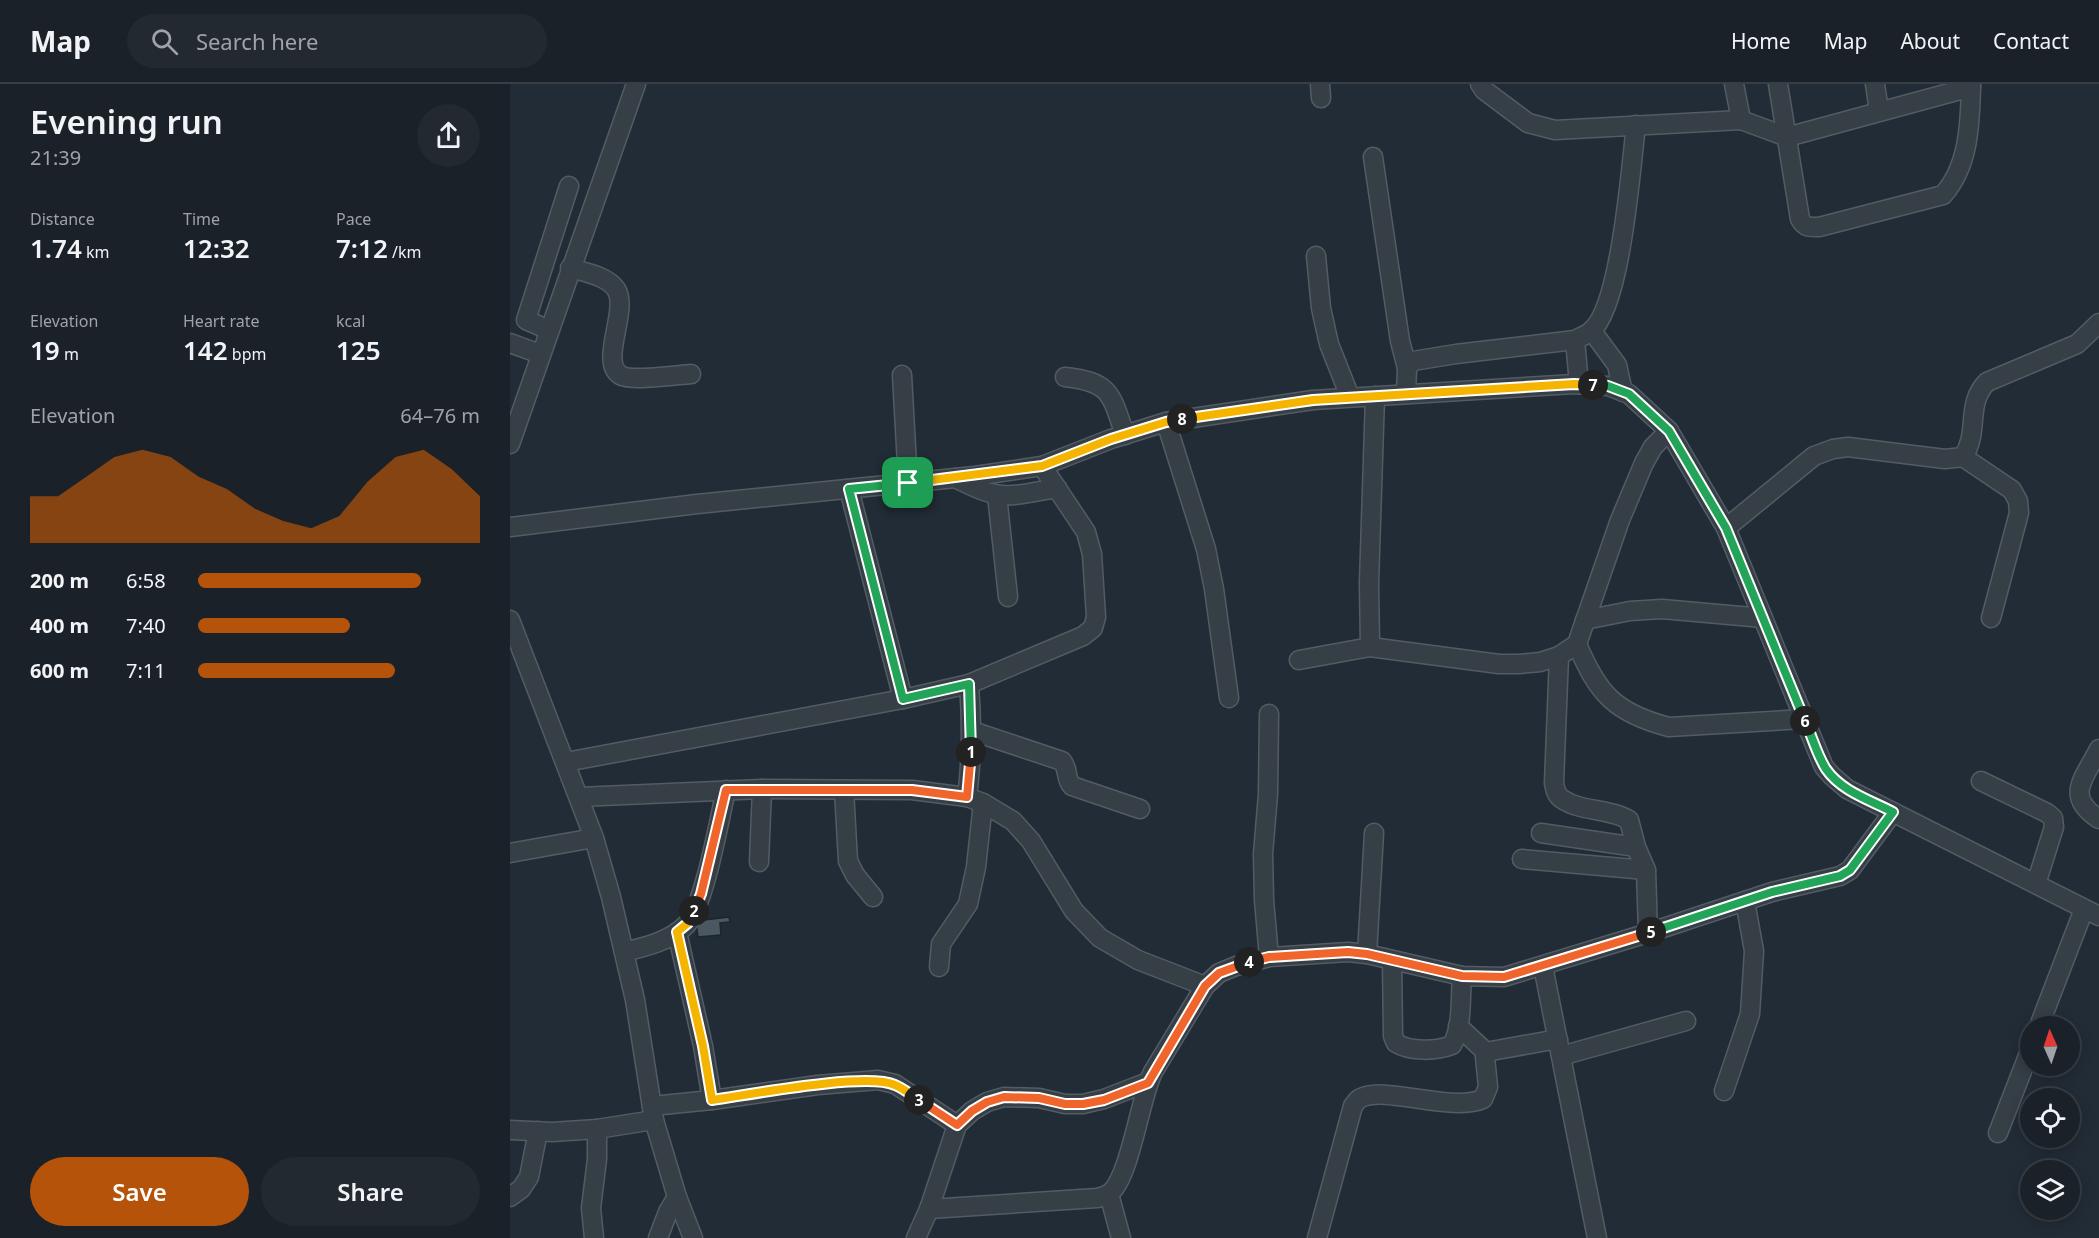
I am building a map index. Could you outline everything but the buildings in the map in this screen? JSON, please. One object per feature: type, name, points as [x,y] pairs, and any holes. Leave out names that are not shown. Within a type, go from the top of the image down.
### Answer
[{"type":"street","points":[[510,444],[636,84]]},
{"type":"street","points":[[1480,84],[1484,90],[1528,123],[1541,128],[1555,130],[1741,120],[1787,136],[1971,85],[1970,127],[1961,166],[1953,183],[1943,195],[1819,227],[1803,225],[1800,219],[1787,136],[1778,84]]},
{"type":"street","points":[[1734,84],[1741,120]]},
{"type":"street","points":[[1875,84],[1879,111]]},
{"type":"street","points":[[1407,368],[1413,361],[1426,358],[1575,340],[1592,331],[1604,313],[1621,250],[1636,125]]},
{"type":"street","points":[[1373,157],[1398,331],[1407,368],[1406,393]]},
{"type":"street","points":[[549,330],[526,320],[569,186]]},
{"type":"street","points":[[1316,256],[1321,308],[1329,344],[1350,397]]},
{"type":"street","points":[[570,268],[603,279],[615,288],[619,296],[612,358],[615,371],[623,377],[634,378],[691,374]]},
{"type":"street","points":[[1963,457],[1969,447],[1974,402],[1978,391],[1987,382],[2077,344],[2099,323]]},
{"type":"street","points":[[1592,331],[1617,365],[1623,392]]},
{"type":"street","points":[[1575,340],[1579,384]]},
{"type":"street","points":[[510,343],[540,354]]},
{"type":"street","points":[[902,375],[908,483]]},
{"type":"street","points":[[1065,377],[1085,379],[1099,384],[1112,396],[1125,435]]},
{"type":"street","points":[[510,527],[697,504],[955,478],[1042,466],[1166,422],[1313,400],[1579,384],[1608,386],[1629,394],[1669,431],[1726,528],[1824,766],[1832,776],[1847,789],[2092,912],[2044,1016]]},
{"type":"street","points":[[1370,647],[1369,583],[1375,396]]},
{"type":"street","points":[[1166,422],[1206,549],[1214,589],[1229,698]]},
{"type":"street","points":[[1299,660],[1370,647],[1499,664],[1540,662],[1559,656],[1577,644],[1620,520],[1644,463],[1653,447],[1669,431]]},
{"type":"street","points":[[1726,528],[1800,466],[1814,456],[1833,449],[1848,447],[1945,459],[1963,457],[2012,490],[2018,501],[2019,513],[1991,618]]},
{"type":"street","points":[[566,762],[903,699],[969,684],[1083,636],[1093,628],[1096,617],[1092,554],[1086,532],[1042,466]]},
{"type":"street","points":[[955,478],[982,491],[997,495],[1057,488]]},
{"type":"street","points":[[849,489],[903,699]]},
{"type":"street","points":[[997,495],[1008,597]]},
{"type":"street","points":[[1585,620],[1630,611],[1662,609],[1763,618]]},
{"type":"street","points":[[510,620],[594,838],[611,897],[635,1000],[653,1113],[677,1197],[693,1238]]},
{"type":"street","points":[[1577,644],[1590,674],[1599,687],[1611,700],[1649,722],[1669,727],[1804,719]]},
{"type":"street","points":[[1559,656],[1554,783],[1556,792],[1561,799],[1629,820],[1636,847],[1646,870],[1648,933]]},
{"type":"street","points":[[939,967],[941,944],[968,904],[976,867],[975,800],[970,772],[972,731],[969,684]]},
{"type":"street","points":[[1269,714],[1268,794],[1263,855],[1269,957]]},
{"type":"street","points":[[972,731],[1062,761],[1066,765],[1069,783],[1072,786],[1140,809]]},
{"type":"street","points":[[2099,749],[2079,789],[2079,800],[2086,811],[2099,819]]},
{"type":"street","points":[[1981,780],[2053,818],[2054,827],[2036,884]]},
{"type":"street","points":[[759,862],[762,789]]},
{"type":"street","points":[[579,797],[726,790],[844,789],[912,790],[975,800],[1013,821],[1031,841],[1074,911],[1100,938],[1138,960],[1205,986]]},
{"type":"street","points":[[844,789],[848,861],[855,875],[873,897]]},
{"type":"street","points":[[624,952],[645,948],[677,932],[688,923],[701,894],[726,790]]},
{"type":"street","points":[[929,1209],[1097,1198],[1109,1194],[1117,1184],[1128,1156],[1148,1083],[1205,986],[1219,973],[1269,957],[1314,953],[1367,954],[1462,976],[1504,977],[1772,892],[1840,876],[1850,870],[1893,812]]},
{"type":"street","points":[[1367,954],[1374,833]]},
{"type":"street","points":[[1541,833],[1636,847]]},
{"type":"street","points":[[510,853],[594,838]]},
{"type":"street","points":[[1522,859],[1646,870]]},
{"type":"street","points":[[1724,1091],[1750,1014],[1754,951],[1745,901]]},
{"type":"street","points":[[677,932],[703,1046],[712,1100]]},
{"type":"street","points":[[1392,960],[1393,1036],[1396,1043],[1409,1048],[1452,1046],[1458,1026],[1462,976]]},
{"type":"street","points":[[1543,966],[1597,1238]]},
{"type":"street","points":[[1317,1238],[1353,1106],[1359,1099],[1384,1095],[1456,1104],[1473,1103],[1483,1100],[1488,1087],[1485,1058],[1491,1050],[1504,1047],[1560,1048],[1686,1021]]},
{"type":"street","points":[[1458,1026],[1488,1054]]},
{"type":"street","points":[[1998,1133],[2020,1076]]},
{"type":"street","points":[[510,1130],[597,1129],[653,1113],[712,1100],[818,1085],[878,1080],[895,1084],[957,1125]]},
{"type":"street","points":[[915,1238],[929,1209],[957,1125],[972,1111],[987,1102],[1004,1097],[1039,1098],[1065,1104],[1083,1104],[1104,1100],[1148,1083]]},
{"type":"street","points":[[594,1238],[591,1208],[597,1159],[597,1129]]},
{"type":"street","points":[[510,1197],[521,1189],[528,1177],[538,1131]]},
{"type":"street","points":[[1109,1194],[1121,1238]]},
{"type":"street","points":[[658,1238],[668,1212],[677,1197]]},
{"type":"route","points":[[1574,384],[1608,386],[1629,394],[1669,431],[1726,528],[1824,766],[1847,789],[1893,812],[1850,870],[1840,876],[1772,892],[1504,977],[1462,976],[1367,954],[1348,952],[1269,957],[1236,966],[1219,973],[1205,986],[1148,1083],[1104,1100],[1083,1104],[1065,1104],[1039,1098],[1004,1097],[987,1102],[972,1111],[957,1125],[895,1084],[878,1080],[818,1085],[712,1100],[703,1046],[677,932],[688,923],[697,907],[726,790],[912,790],[967,797],[972,731],[969,684],[903,699],[849,489],[908,483],[1042,466],[1111,439],[1166,422],[1313,400],[1574,384]]}]
